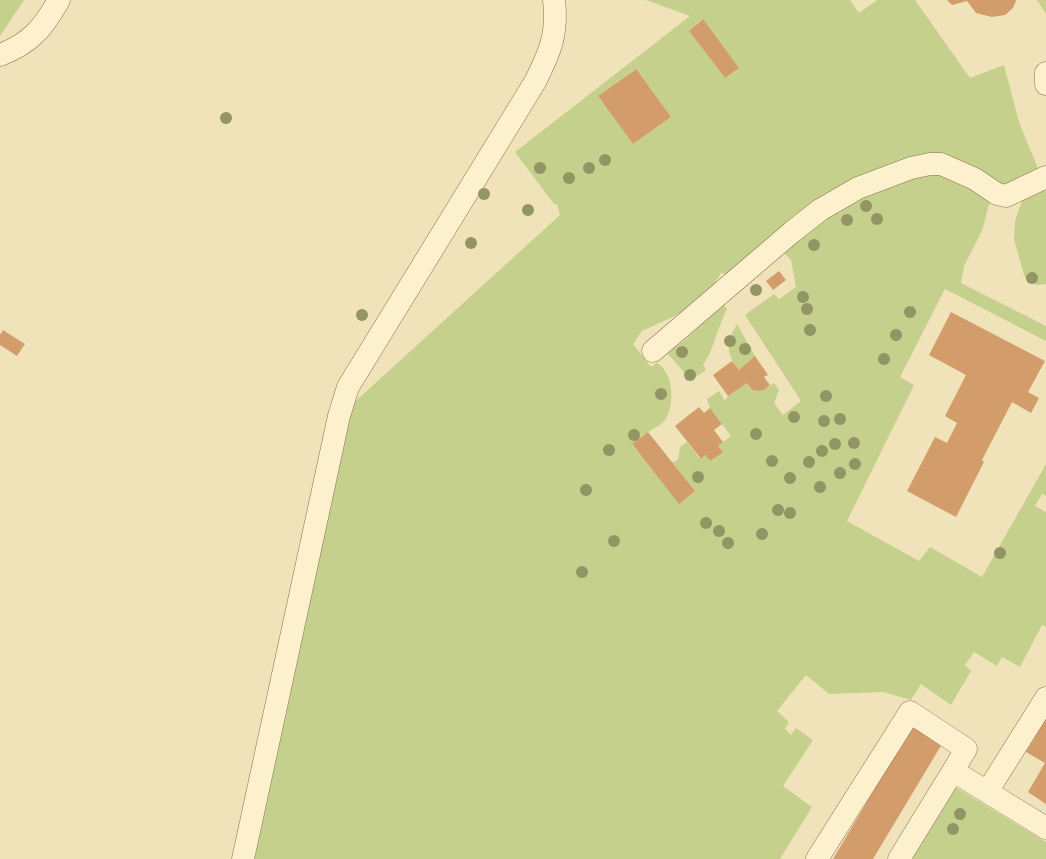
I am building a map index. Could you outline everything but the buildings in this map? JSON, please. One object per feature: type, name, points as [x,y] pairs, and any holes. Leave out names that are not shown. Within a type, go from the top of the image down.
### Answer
[{"type":"street","points":[[0,55],[16,48],[35,35],[48,19],[59,0]]},
{"type":"street","points":[[243,859],[339,416],[348,387],[535,82],[550,50],[556,20],[554,0]]},
{"type":"street","points":[[1046,73],[1046,84]]},
{"type":"street","points":[[653,351],[792,232],[820,210],[858,188],[910,168],[930,164],[941,164],[975,180],[997,194],[1006,196],[1046,177]]},
{"type":"street","points":[[987,792],[1046,698]]},
{"type":"street","points":[[817,859],[910,712],[966,749],[899,859]]},
{"type":"street","points":[[953,771],[1046,828]]},
{"type":"green space","points":[[0,0],[24,0],[0,36]]},
{"type":"green space","points":[[646,0],[850,0],[859,13],[877,0],[915,0],[970,78],[1004,65],[1019,122],[1039,171],[1023,183],[1003,188],[943,157],[924,159],[870,176],[852,185],[789,225],[732,276],[721,273],[708,294],[690,309],[642,331],[633,344],[651,367],[657,363],[663,368],[670,381],[671,398],[668,414],[665,420],[632,445],[680,503],[695,491],[672,462],[678,460],[680,447],[687,442],[700,459],[705,455],[710,461],[722,452],[718,446],[731,436],[710,408],[707,399],[719,391],[725,401],[728,396],[747,383],[752,390],[759,390],[764,389],[774,383],[779,390],[774,403],[783,415],[801,401],[745,315],[774,294],[779,299],[796,287],[791,260],[783,252],[799,237],[800,231],[839,203],[883,182],[929,168],[954,174],[971,183],[991,197],[982,231],[964,266],[961,283],[1046,326],[1046,341],[945,289],[900,377],[914,385],[847,521],[919,561],[930,547],[982,577],[1046,464],[1046,496],[1042,494],[1035,506],[1046,512],[1046,627],[1042,625],[1020,667],[1002,657],[997,666],[974,652],[965,665],[971,671],[951,705],[921,684],[911,700],[883,692],[829,694],[806,675],[777,711],[789,722],[785,729],[791,735],[796,728],[813,740],[783,786],[812,807],[780,859],[252,859],[348,408],[560,215],[557,204],[554,204],[515,152],[690,16]],"holes":[[[702,19],[739,68],[725,78],[689,31]],[[635,69],[671,117],[633,144],[598,96]]]},
{"type":"green space","points":[[1037,0],[1046,0],[1046,14]]},
{"type":"green space","points":[[1043,183],[1046,190],[1046,284],[1038,285],[1028,283],[1024,275],[1014,239],[1015,221],[1025,192]]},
{"type":"green space","points":[[723,304],[727,309],[710,352],[703,365],[706,370],[691,380],[667,353],[686,339]]},
{"type":"green space","points":[[737,324],[755,356],[739,370],[734,364],[729,353],[729,342]]},
{"type":"green space","points":[[955,787],[1046,842],[1046,859],[910,859]]}]
